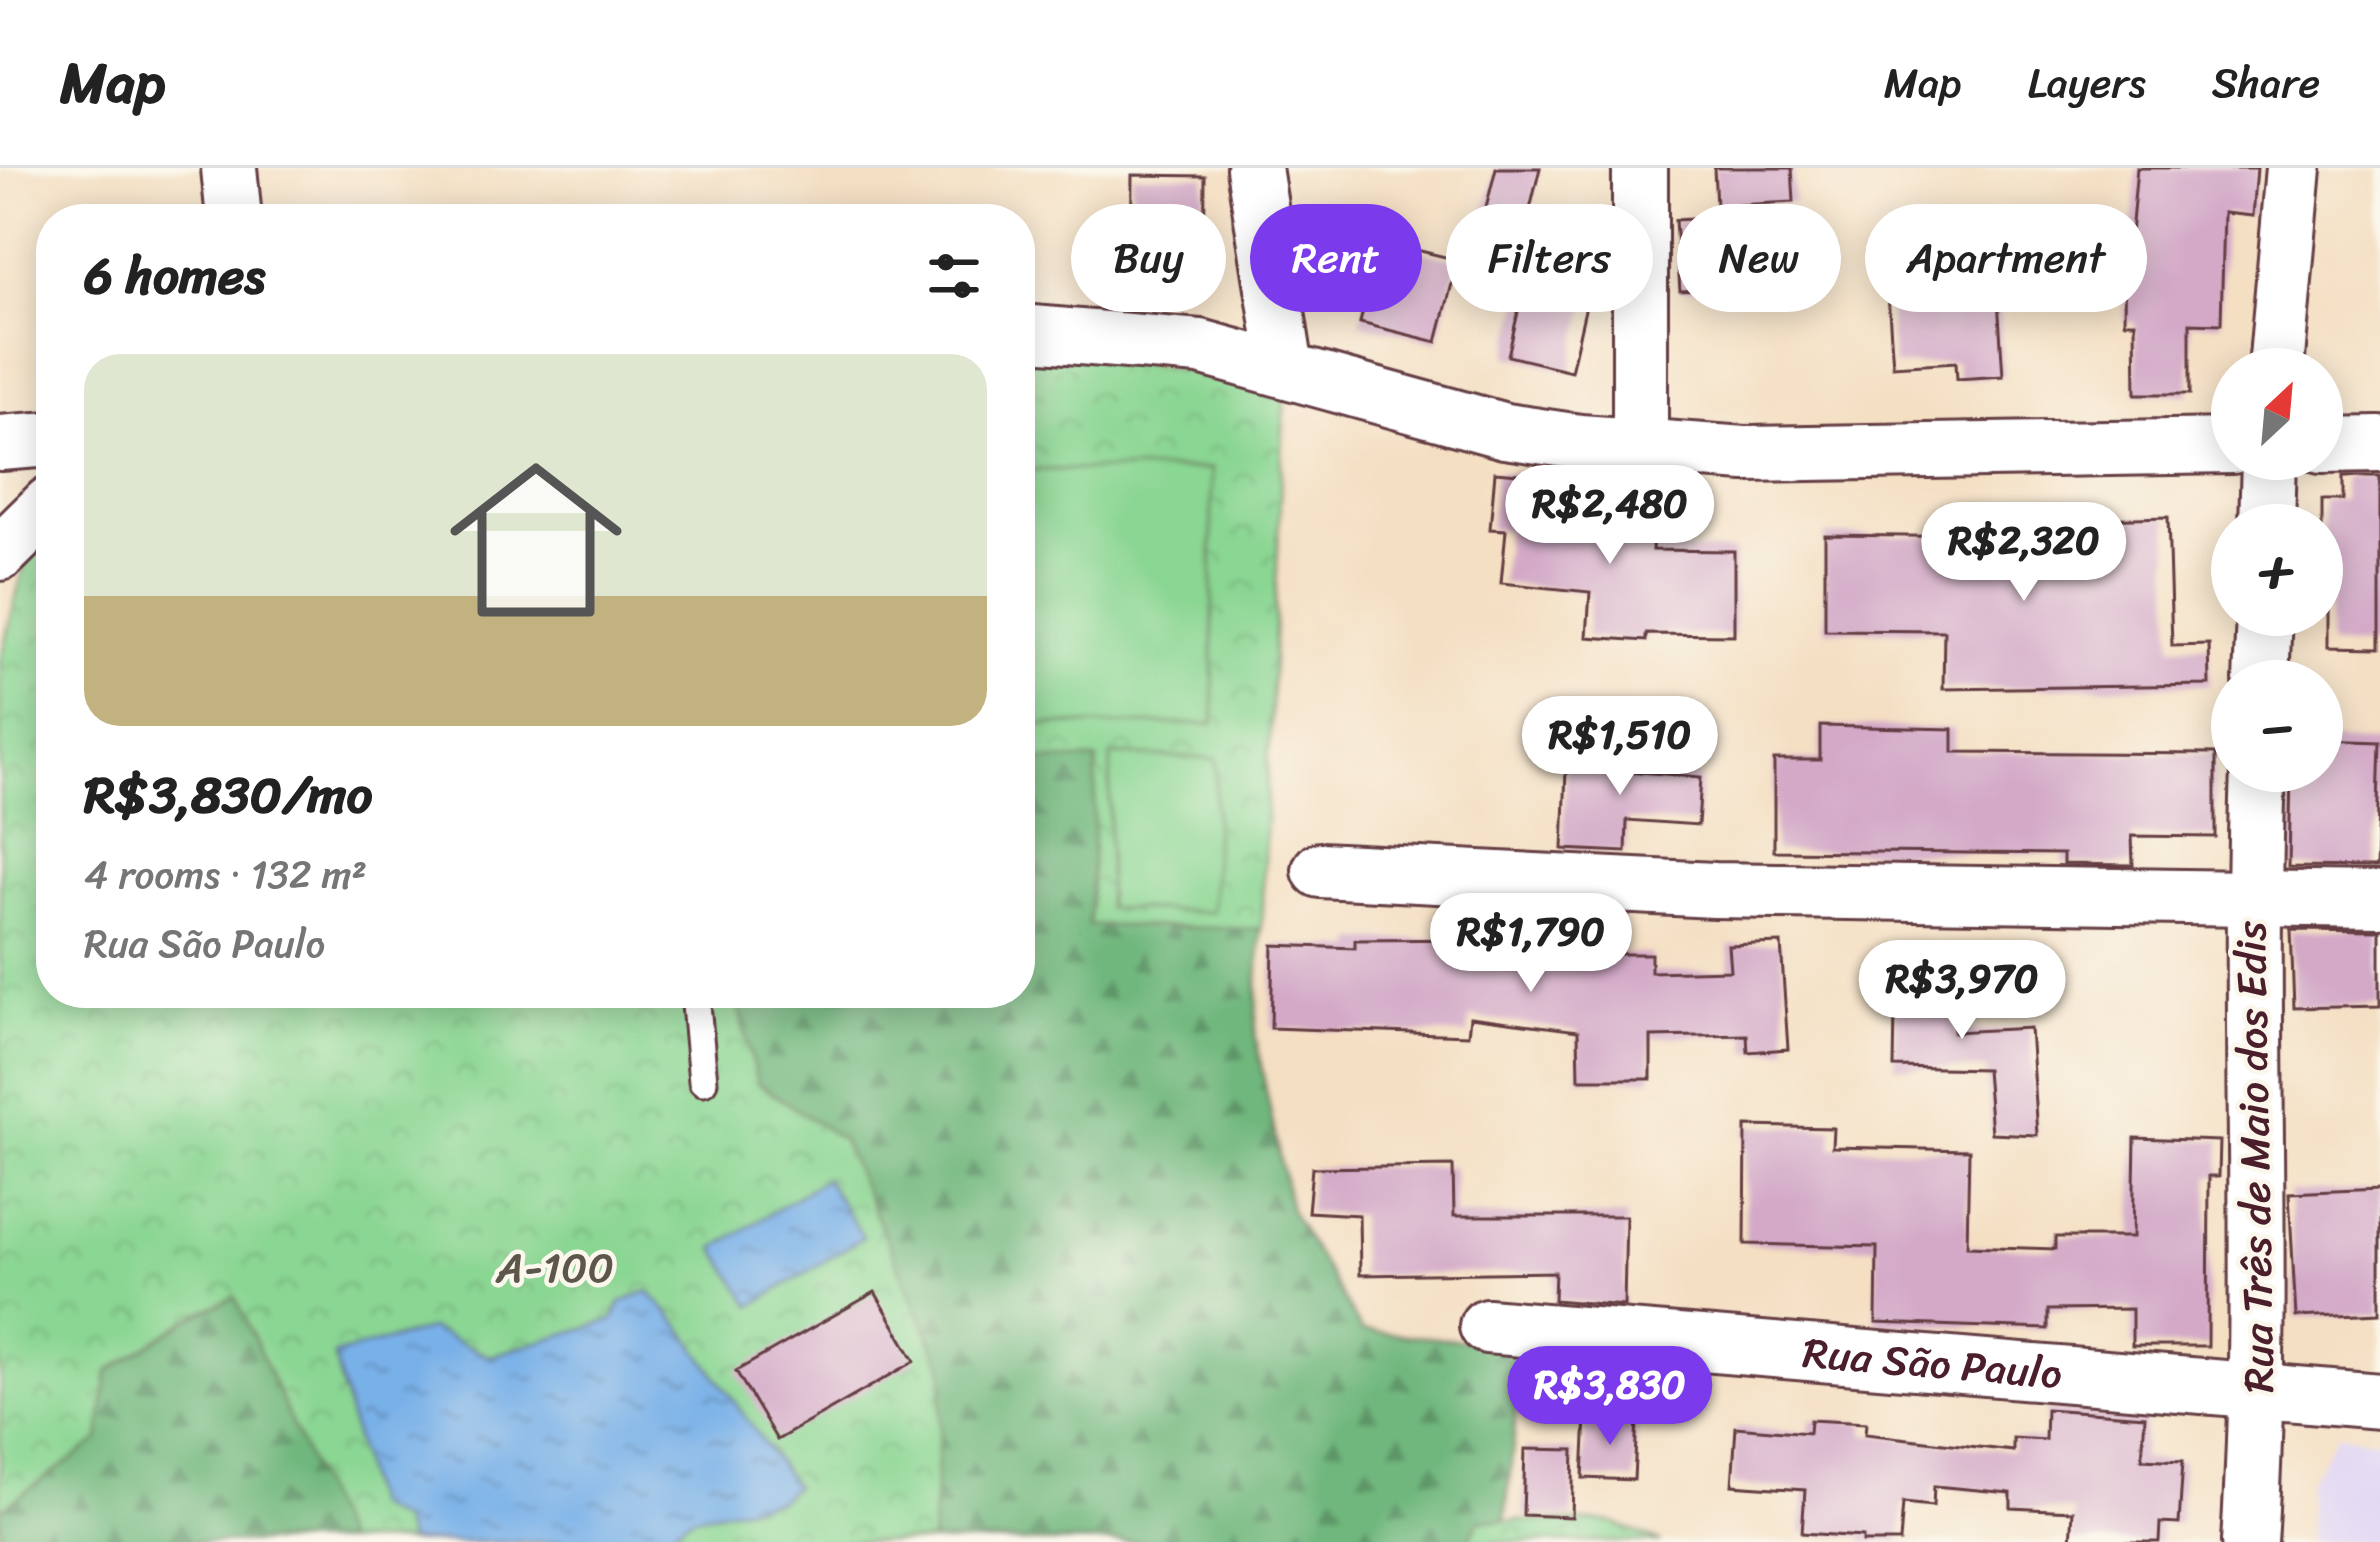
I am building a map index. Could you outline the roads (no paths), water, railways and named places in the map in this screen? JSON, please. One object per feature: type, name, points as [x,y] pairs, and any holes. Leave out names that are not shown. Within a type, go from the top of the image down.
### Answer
[{"type":"street","points":[[229,168],[233,204]]},
{"type":"street","points":[[1254,168],[1286,369]]},
{"type":"street","points":[[1640,168],[1640,447]]},
{"type":"street","points":[[2278,348],[2294,168]]},
{"type":"street","points":[[1035,333],[1200,347],[1505,430],[1640,447],[1745,454],[2211,446]]},
{"type":"street","points":[[0,443],[36,440]]},
{"type":"street","points":[[2343,445],[2380,444]]},
{"type":"street","points":[[0,553],[36,518]]},
{"type":"street","name":"Rua Três de Maio dos Edis","points":[[2249,1542],[2259,1391],[2253,898],[2257,792]]},
{"type":"street","points":[[1320,870],[1714,890],[2380,900]]},
{"type":"street","name":"Rua São Paulo","points":[[1487,1326],[2380,1401]]},
{"type":"lane","points":[[696,1008],[703,1081]]},
{"type":"water","points":[[825,1179],[863,1237],[752,1306],[715,1248]]},
{"type":"water","points":[[648,1291],[681,1326],[794,1486],[779,1500],[693,1516],[656,1542],[408,1542],[400,1521],[372,1506],[334,1355],[429,1329],[490,1356],[613,1320],[621,1303]]},
{"type":"park label","name":"A-100","points":[[555,1268]]}]
